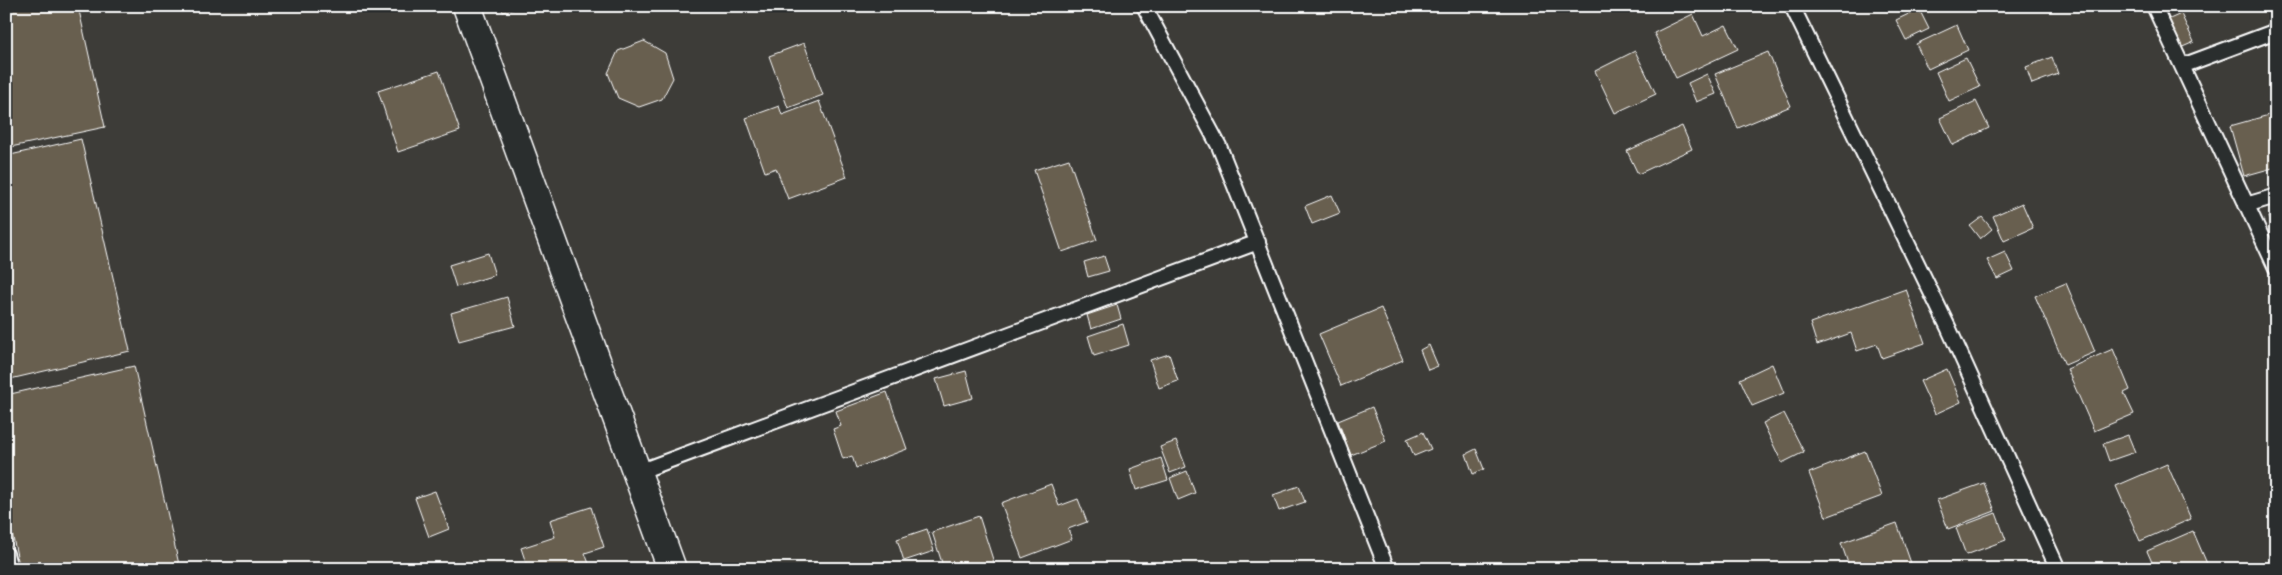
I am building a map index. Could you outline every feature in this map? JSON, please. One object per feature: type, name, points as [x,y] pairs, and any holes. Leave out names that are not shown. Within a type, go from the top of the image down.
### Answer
[{"type":"street","points":[[467,6],[672,569]]},
{"type":"lane","points":[[1144,6],[1219,146],[1258,242],[1286,320],[1387,569]]},
{"type":"lane","points":[[1792,6],[1949,329],[2058,569]]},
{"type":"lane","points":[[2154,6],[2276,268]]},
{"type":"lane","points":[[2182,66],[2276,31]]},
{"type":"lane","points":[[2246,205],[2276,196]]},
{"type":"lane","points":[[638,472],[1258,242]]},
{"type":"lane","points":[[6,554],[10,569]]},
{"type":"building","points":[[6,6],[78,6],[105,127],[6,148]]},
{"type":"building","points":[[501,6],[522,6],[503,12]]},
{"type":"building","points":[[2163,6],[2186,6],[2165,12]]},
{"type":"building","points":[[1919,9],[1929,29],[1906,40],[1896,20]]},
{"type":"building","points":[[1693,14],[1703,36],[1726,25],[1738,49],[1676,78],[1654,33]]},
{"type":"building","points":[[2181,14],[2194,42],[2178,49],[2165,21]]},
{"type":"building","points":[[1957,25],[1968,50],[1928,69],[1916,44]]},
{"type":"building","points":[[644,41],[665,53],[673,78],[662,99],[639,107],[618,98],[608,73],[618,51]]},
{"type":"building","points":[[804,43],[823,95],[788,108],[769,56]]},
{"type":"building","points":[[1635,51],[1656,94],[1615,113],[1595,71]]},
{"type":"building","points":[[1768,52],[1791,106],[1738,128],[1715,74]]},
{"type":"building","points":[[2052,57],[2058,74],[2032,84],[2026,67]]},
{"type":"building","points":[[1966,58],[1980,87],[1949,101],[1936,72]]},
{"type":"building","points":[[439,71],[460,131],[398,152],[378,91]]},
{"type":"building","points":[[1707,74],[1716,94],[1696,102],[1688,83]]},
{"type":"building","points":[[819,101],[847,177],[788,199],[776,168],[765,172],[746,118],[779,106],[782,115]]},
{"type":"building","points":[[1976,101],[1989,128],[1953,145],[1940,118]]},
{"type":"building","points":[[2276,113],[2276,167],[2244,176],[2230,126]]},
{"type":"building","points":[[1682,126],[1692,149],[1638,174],[1627,151]]},
{"type":"building","points":[[81,139],[130,351],[6,380],[6,156]]},
{"type":"building","points":[[1069,159],[1097,240],[1062,252],[1034,170]]},
{"type":"building","points":[[1332,195],[1340,213],[1312,224],[1305,206]]},
{"type":"building","points":[[2022,203],[2033,228],[2004,241],[1993,216]]},
{"type":"building","points":[[2276,214],[2276,238],[2268,217]]},
{"type":"building","points":[[1982,217],[1992,229],[1980,239],[1970,226]]},
{"type":"building","points":[[2005,252],[2014,271],[1997,279],[1987,260]]},
{"type":"building","points":[[488,253],[495,275],[456,287],[449,265]]},
{"type":"building","points":[[1104,256],[1109,271],[1088,277],[1084,262]]},
{"type":"building","points":[[2066,283],[2095,352],[2065,365],[2035,296]]},
{"type":"building","points":[[1906,289],[1925,343],[1882,358],[1877,344],[1857,351],[1851,333],[1817,345],[1810,323]]},
{"type":"building","points":[[507,297],[515,326],[459,341],[451,313]]},
{"type":"building","points":[[1117,305],[1121,319],[1091,329],[1087,315]]},
{"type":"building","points":[[1381,308],[1403,360],[1341,386],[1319,334]]},
{"type":"building","points":[[1123,324],[1129,345],[1094,356],[1088,336]]},
{"type":"building","points":[[1429,345],[1438,366],[1428,370],[1420,350]]},
{"type":"building","points":[[2113,349],[2130,390],[2124,393],[2134,414],[2094,431],[2067,369]]},
{"type":"building","points":[[1169,354],[1178,381],[1159,388],[1150,360]]},
{"type":"building","points":[[1772,364],[1784,393],[1752,406],[1740,379]]},
{"type":"building","points":[[134,366],[180,569],[20,569],[6,507],[6,395]]},
{"type":"building","points":[[1947,369],[1961,402],[1935,414],[1920,381]]},
{"type":"building","points":[[966,371],[973,398],[944,406],[936,379]]},
{"type":"building","points":[[887,392],[907,449],[856,468],[852,456],[843,459],[833,429],[841,426],[836,411]]},
{"type":"building","points":[[1372,407],[1386,441],[1351,455],[1338,421]]},
{"type":"building","points":[[1784,413],[1804,452],[1782,463],[1763,423]]},
{"type":"building","points":[[1423,432],[1431,449],[1414,456],[1407,439]]},
{"type":"building","points":[[2128,435],[2135,452],[2109,461],[2103,444]]},
{"type":"building","points":[[1176,441],[1186,467],[1170,473],[1160,447]]},
{"type":"building","points":[[1476,449],[1484,469],[1473,474],[1466,454]]},
{"type":"building","points":[[1865,451],[1882,496],[1826,517],[1809,473]]},
{"type":"building","points":[[1161,458],[1168,480],[1136,490],[1130,469]]},
{"type":"building","points":[[2167,464],[2191,519],[2140,541],[2116,486]]},
{"type":"building","points":[[1187,471],[1195,493],[1178,500],[1170,478]]},
{"type":"building","points":[[1984,483],[1995,511],[1948,529],[1937,500]]},
{"type":"building","points":[[1051,484],[1059,506],[1078,499],[1087,522],[1068,529],[1072,539],[1022,558],[1001,503]]},
{"type":"building","points":[[1299,486],[1305,502],[1279,511],[1273,495]]},
{"type":"building","points":[[435,491],[449,529],[429,537],[415,498]]},
{"type":"building","points":[[591,507],[604,547],[585,553],[591,569],[528,569],[521,548],[555,537],[550,520]]},
{"type":"building","points":[[1996,513],[2006,540],[1966,555],[1956,528]]},
{"type":"building","points":[[979,516],[996,569],[944,569],[932,532]]},
{"type":"building","points":[[1897,523],[1913,569],[1850,569],[1841,543]]},
{"type":"building","points":[[927,529],[934,551],[904,561],[897,539]]},
{"type":"building","points":[[2193,531],[2208,566],[2201,569],[2155,569],[2147,551]]}]
